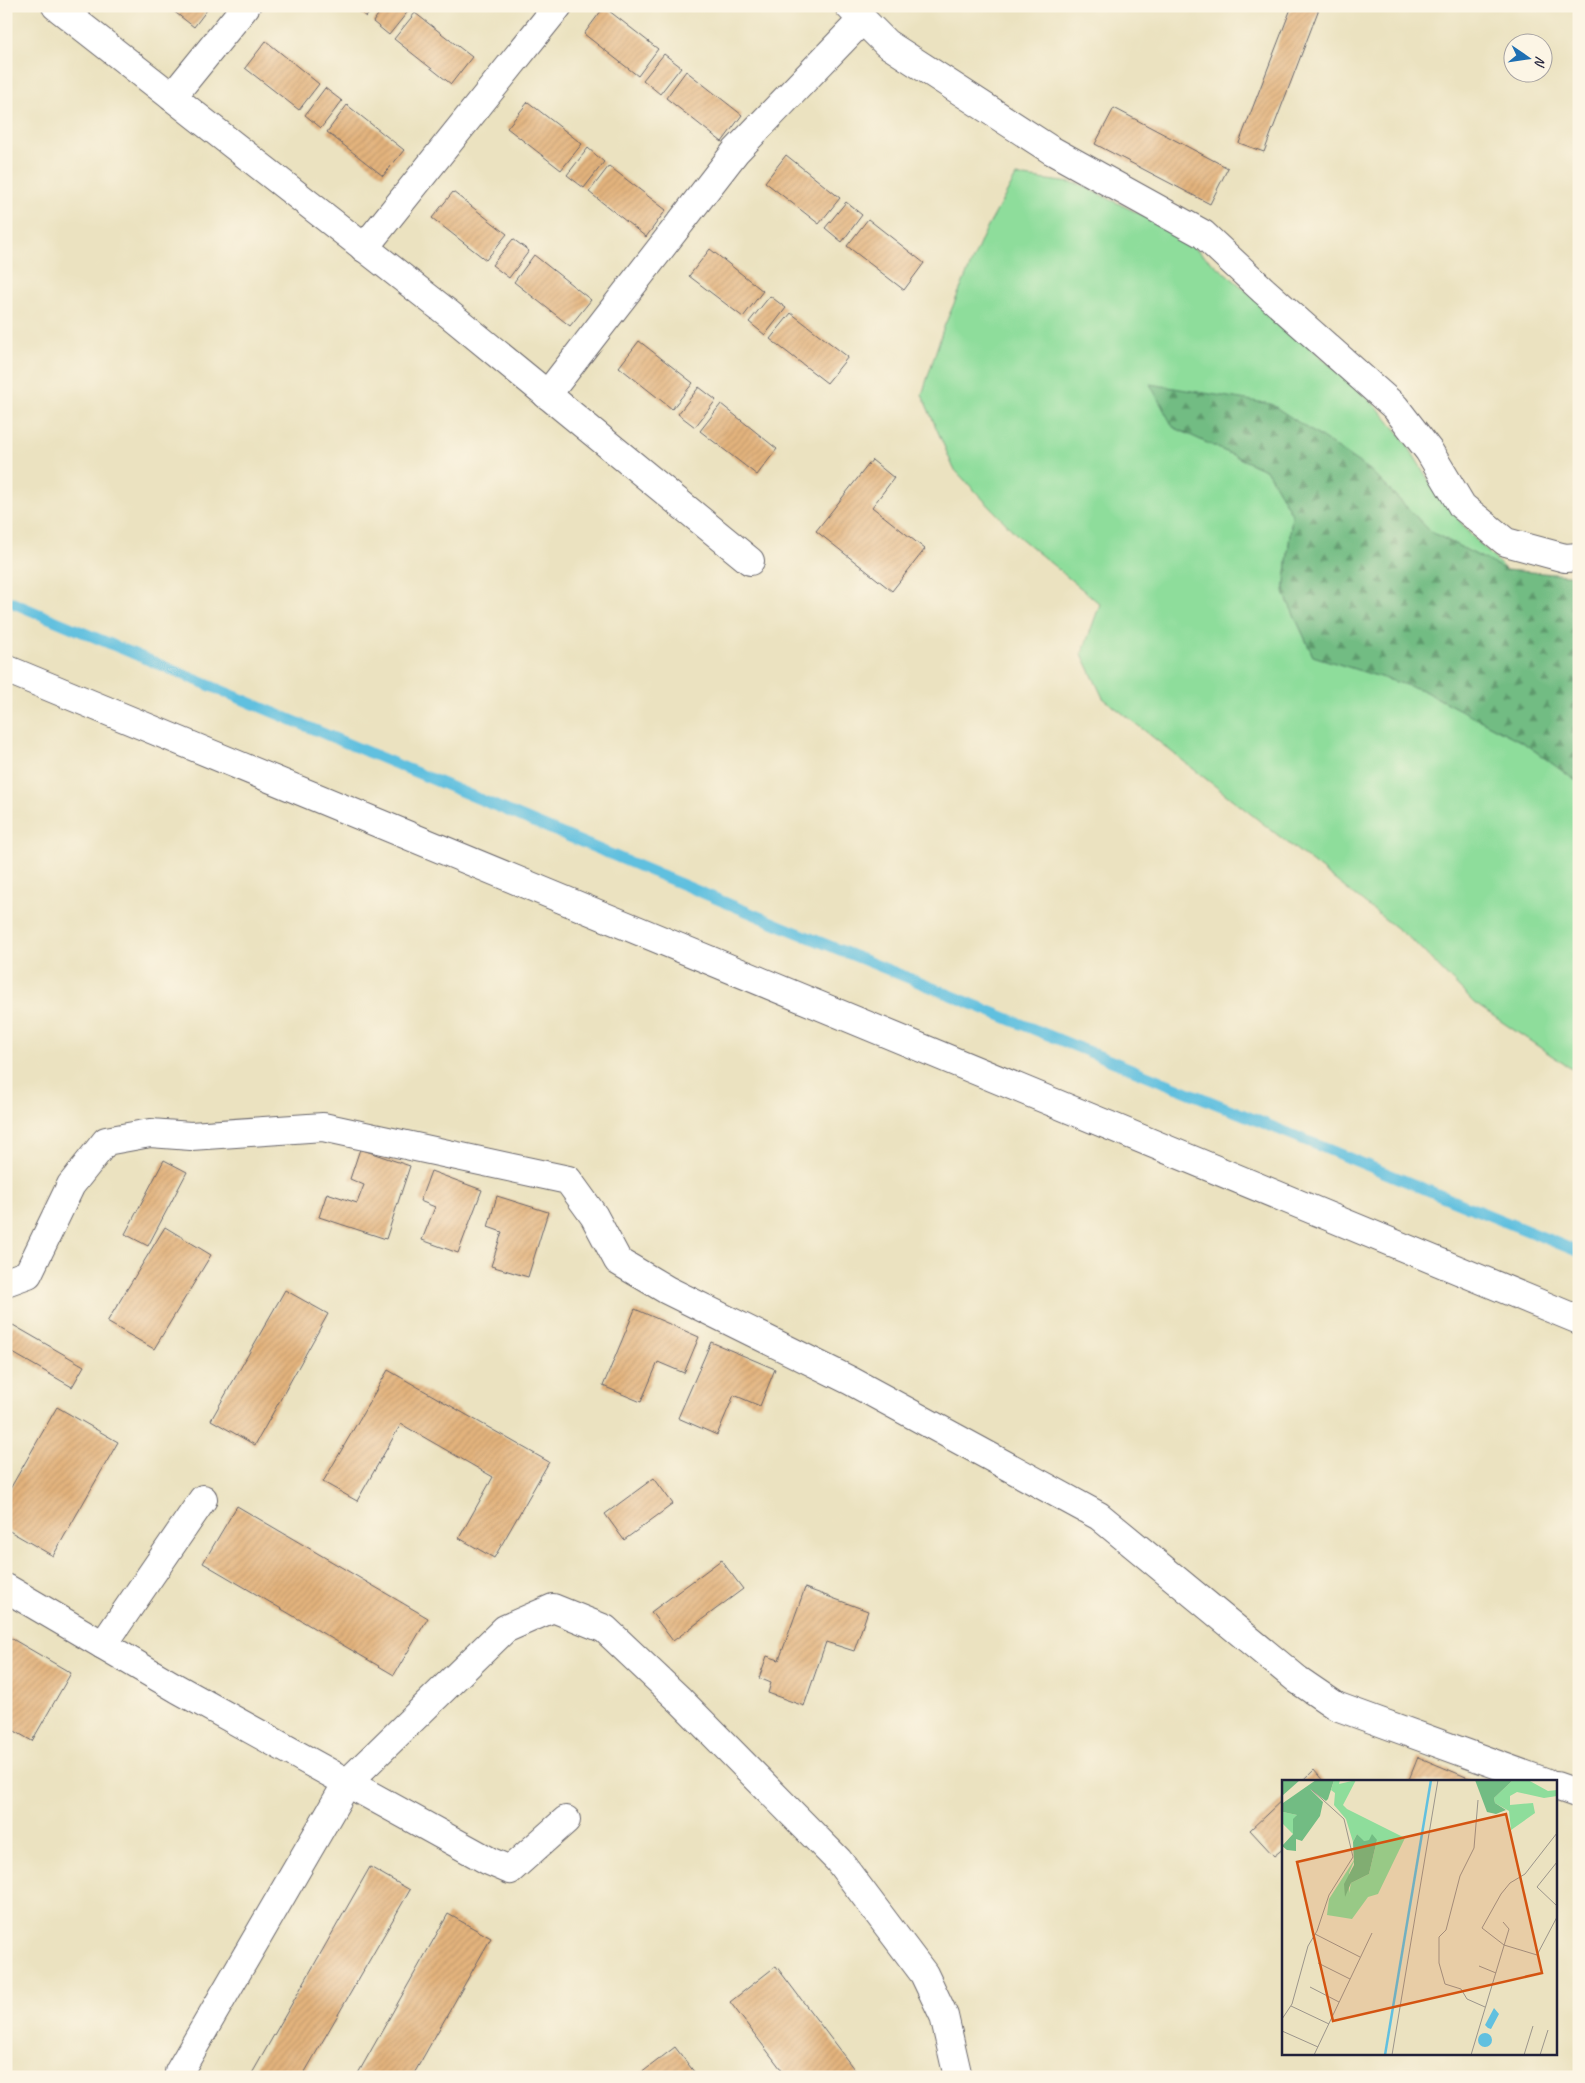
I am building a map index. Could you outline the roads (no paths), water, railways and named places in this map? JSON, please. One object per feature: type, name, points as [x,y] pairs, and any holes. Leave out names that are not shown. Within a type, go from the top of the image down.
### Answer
[{"type":"street","points":[[56,6],[364,248],[750,561]]},
{"type":"street","points":[[172,97],[246,6]]},
{"type":"street","points":[[364,248],[558,6]]},
{"type":"street","points":[[547,395],[736,151],[856,13],[886,43],[1051,150],[1203,234],[1395,407],[1429,451],[1462,506],[1506,542],[1565,558],[1579,557]]},
{"type":"street","points":[[6,669],[1579,1320]]},
{"type":"street","points":[[6,1282],[28,1274],[71,1185],[106,1141],[132,1136],[150,1133],[191,1136],[323,1127],[568,1180],[594,1216],[618,1261],[666,1290],[851,1381],[1099,1516],[1298,1680],[1336,1706],[1540,1780]]},
{"type":"street","points":[[103,1645],[203,1499]]},
{"type":"street","points":[[6,1588],[178,1690],[489,1861],[510,1870],[566,1820]]},
{"type":"street","points":[[179,2077],[179,2072],[347,1783],[505,1630],[553,1608],[605,1629],[680,1700],[838,1860],[924,1974],[944,2016],[958,2077]]},
{"type":"street","points":[[1558,1787],[1579,1794]]},
{"type":"waterway","points":[[6,600],[786,928],[1579,1252]]}]
